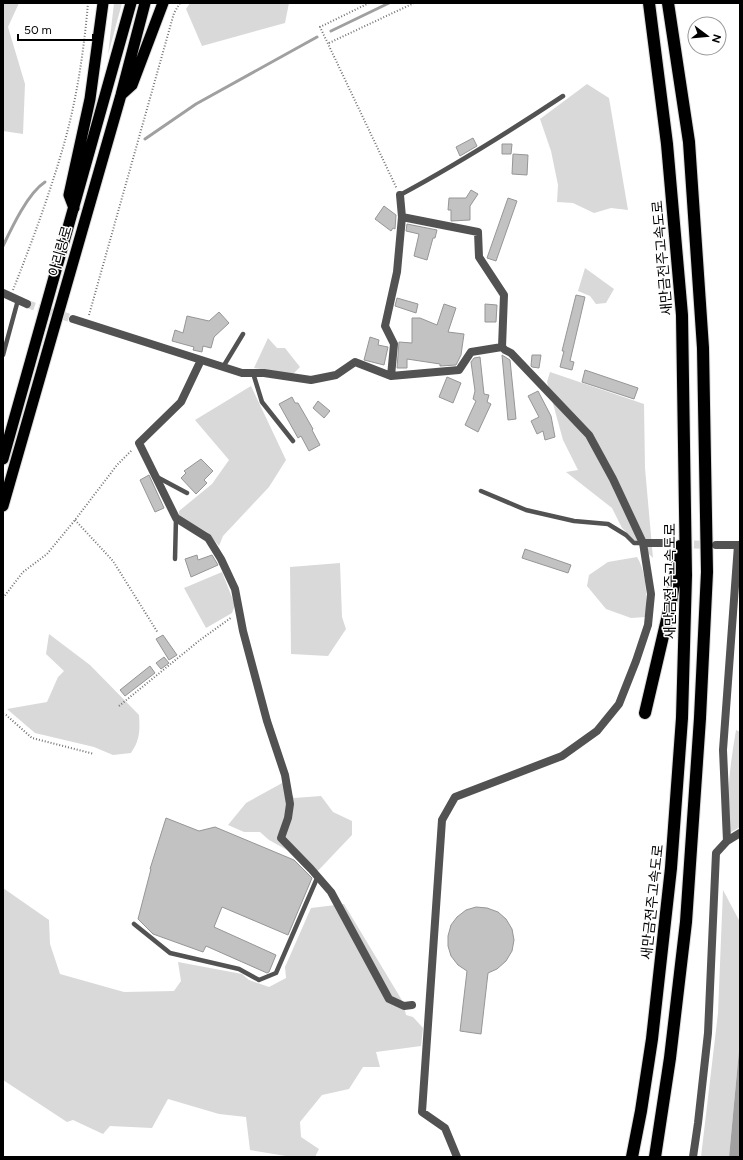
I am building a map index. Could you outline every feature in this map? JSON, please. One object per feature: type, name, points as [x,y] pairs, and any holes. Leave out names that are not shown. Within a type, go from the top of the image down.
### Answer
[{"type":"highway","points":[[74,208],[69,194],[90,98],[103,3]]},
{"type":"highway","name":"아리랑로","points":[[3,459],[131,3]]},
{"type":"highway","name":"아리랑로","points":[[3,506],[121,95],[145,3]]},
{"type":"highway","points":[[121,95],[132,85],[163,3]]},
{"type":"highway","name":"새만금전주고속도로","points":[[632,1157],[652,1040],[671,868],[682,718],[686,575],[682,315],[667,144],[649,3]]},
{"type":"highway","points":[[655,1157],[670,1058],[686,922],[700,718],[707,572],[702,340],[689,142],[668,3]]},
{"type":"highway","points":[[646,713],[671,602],[685,516]]},
{"type":"street","points":[[391,376],[394,344],[385,326],[397,272],[402,217],[400,195]]},
{"type":"street","points":[[402,217],[478,232],[479,257],[504,295],[502,347]]},
{"type":"street","points":[[11,296],[27,304]]},
{"type":"street","points":[[73,319],[242,373],[254,373],[311,380],[336,375],[355,362],[391,376],[459,370],[471,352],[502,347]]},
{"type":"street","points":[[456,1157],[445,1128],[422,1112],[442,820],[455,797],[562,756],[597,731],[618,704],[636,661],[648,625],[651,594],[643,543],[613,479],[589,435],[511,354],[502,347]]},
{"type":"street","points":[[201,360],[181,402],[139,443],[176,518],[208,538],[221,559],[235,589],[243,631],[267,721],[285,775],[290,804],[288,818],[281,838],[318,876],[331,892],[388,999],[404,1006],[412,1005]]},
{"type":"street","points":[[643,543],[671,543]]},
{"type":"street","points":[[716,545],[738,545],[723,750],[727,841]]},
{"type":"street","points":[[693,1157],[708,1034],[716,853],[727,841],[740,833]]},
{"type":"lane","points":[[400,195],[489,144],[563,96]]},
{"type":"lane","points":[[3,355],[11,296]]},
{"type":"lane","points":[[223,367],[243,334]]},
{"type":"lane","points":[[254,373],[262,402],[293,440]]},
{"type":"lane","points":[[156,476],[187,493]]},
{"type":"lane","points":[[481,491],[526,510],[574,521],[608,524],[626,535],[634,543],[643,543]]},
{"type":"lane","points":[[175,558],[176,518]]},
{"type":"lane","points":[[134,924],[170,953],[239,970],[259,980],[276,973],[318,876]]},
{"type":"path","points":[[11,296],[40,220],[64,143],[80,74],[88,3]]},
{"type":"path","points":[[86,324],[174,13],[180,3]]},
{"type":"path","points":[[368,3],[320,27],[329,43],[400,195]]},
{"type":"path","points":[[329,43],[414,3]]},
{"type":"path","points":[[3,598],[23,572],[47,554],[117,465],[139,443]]},
{"type":"path","points":[[75,520],[113,561],[158,633]]},
{"type":"path","points":[[119,706],[200,640],[240,612]]},
{"type":"path","points":[[3,714],[32,738],[94,754]]},
{"type":"shaded area","points":[[3,3],[19,3],[8,27],[25,84],[23,134],[3,131]]},
{"type":"shaded area","points":[[114,3],[122,3],[108,55]]},
{"type":"shaded area","points":[[190,3],[289,3],[285,23],[202,46],[186,9]]},
{"type":"shaded area","points":[[587,84],[609,98],[628,210],[611,208],[594,213],[573,203],[557,202],[558,185],[551,151],[540,119]]},
{"type":"shaded area","points":[[585,268],[614,289],[606,303],[596,304],[590,296],[578,291]]},
{"type":"shaded area","points":[[268,338],[277,348],[285,348],[300,367],[293,374],[254,368]]},
{"type":"shaded area","points":[[550,372],[644,404],[645,468],[653,558],[622,528],[612,508],[566,472],[578,470],[563,440],[547,382]]},
{"type":"shaded area","points":[[251,386],[286,460],[269,487],[223,536],[219,546],[207,532],[179,516],[179,511],[212,484],[229,460],[195,420]]},
{"type":"shaded area","points":[[637,557],[645,578],[646,617],[631,618],[606,609],[587,586],[589,575],[608,562]]},
{"type":"shaded area","points":[[340,563],[342,617],[346,629],[328,656],[291,654],[290,567]]},
{"type":"shaded area","points":[[222,572],[235,605],[232,613],[206,628],[184,588]]},
{"type":"shaded area","points":[[49,634],[90,665],[139,715],[139,735],[131,753],[113,755],[94,747],[35,733],[7,709],[47,702],[58,677],[64,671],[46,654]]},
{"type":"shaded area","points":[[736,730],[740,732],[740,827],[728,834],[729,782]]},
{"type":"shaded area","points":[[284,782],[294,798],[321,796],[333,812],[352,821],[352,835],[313,876],[287,850],[269,840],[260,832],[244,832],[228,825],[246,803]]},
{"type":"shaded area","points":[[3,888],[49,920],[50,944],[60,974],[124,992],[174,991],[181,981],[178,962],[242,974],[249,980],[269,987],[286,978],[285,967],[311,908],[344,904],[403,1002],[406,1015],[413,1017],[423,1028],[421,1046],[376,1052],[380,1067],[363,1067],[349,1089],[322,1095],[300,1122],[301,1137],[319,1149],[315,1157],[288,1157],[250,1150],[246,1117],[219,1114],[168,1099],[152,1128],[110,1126],[103,1134],[73,1120],[67,1122],[3,1080]]},
{"type":"shaded area","points":[[723,890],[740,922],[740,1040],[729,1157],[701,1157],[718,1013]]},
{"type":"shaded area","points":[[740,1040],[740,1157],[729,1157]]},
{"type":"building","points":[[473,138],[477,146],[460,156],[456,147]]},
{"type":"building","points":[[502,144],[512,144],[511,154],[502,154]]},
{"type":"building","points":[[513,154],[528,155],[527,175],[512,174]]},
{"type":"building","points":[[471,190],[478,194],[470,206],[470,220],[451,221],[451,210],[448,210],[449,198],[466,198]]},
{"type":"building","points":[[508,198],[517,201],[496,261],[487,258]]},
{"type":"building","points":[[384,206],[396,215],[395,229],[393,228],[391,231],[375,219]]},
{"type":"building","points":[[407,224],[437,230],[435,238],[433,238],[427,260],[414,256],[419,234],[406,231]]},
{"type":"building","points":[[576,295],[585,297],[570,361],[574,362],[572,370],[560,367],[564,351],[562,351]]},
{"type":"building","points":[[397,298],[418,304],[416,313],[395,306]]},
{"type":"building","points":[[444,304],[456,308],[448,332],[464,334],[461,355],[456,365],[440,366],[440,364],[407,359],[407,368],[397,368],[399,342],[412,343],[412,318],[420,318],[437,325]]},
{"type":"building","points":[[485,304],[497,305],[496,322],[485,322]]},
{"type":"building","points":[[219,312],[229,323],[214,337],[211,348],[203,346],[202,352],[193,350],[194,347],[172,341],[175,330],[183,333],[187,316],[209,321]]},
{"type":"building","points":[[370,337],[379,340],[378,345],[388,347],[384,365],[364,360]]},
{"type":"building","points":[[502,355],[510,360],[516,419],[508,420]]},
{"type":"building","points":[[532,355],[541,355],[539,368],[531,366]]},
{"type":"building","points":[[480,357],[484,394],[489,395],[487,402],[491,404],[478,432],[465,425],[476,401],[473,399],[475,391],[471,362],[474,358]]},
{"type":"building","points":[[585,370],[638,388],[634,399],[582,382]]},
{"type":"building","points":[[447,377],[461,383],[453,403],[439,397]]},
{"type":"building","points":[[538,391],[551,416],[555,437],[545,440],[543,431],[537,434],[531,421],[539,417],[528,396]]},
{"type":"building","points":[[292,397],[295,403],[298,403],[313,429],[312,430],[320,445],[309,451],[301,436],[298,438],[279,404]]},
{"type":"building","points":[[318,401],[330,411],[324,418],[313,408]]},
{"type":"building","points":[[201,459],[213,471],[204,480],[207,483],[196,494],[181,478],[186,473],[184,471]]},
{"type":"building","points":[[149,475],[164,508],[155,512],[140,480]]},
{"type":"building","points":[[525,549],[571,565],[568,573],[522,558]]},
{"type":"building","points":[[197,555],[198,560],[212,555],[218,565],[191,577],[185,559]]},
{"type":"building","points":[[163,635],[177,655],[169,660],[156,639]]},
{"type":"building","points":[[164,657],[169,663],[161,669],[156,663]]},
{"type":"building","points":[[150,666],[155,673],[125,696],[120,690]]},
{"type":"building","points":[[166,818],[199,831],[215,827],[294,860],[312,878],[288,935],[222,907],[214,927],[276,955],[269,972],[267,973],[206,946],[203,952],[153,934],[138,919],[150,869]]},
{"type":"building","points":[[476,907],[487,908],[498,912],[506,919],[512,929],[514,940],[512,951],[506,961],[497,969],[488,973],[481,1034],[460,1031],[467,971],[458,965],[451,956],[448,946],[448,936],[451,925],[457,917],[466,910]]},
{"type":"waterway","points":[[331,31],[389,3]]},
{"type":"waterway","points":[[145,139],[196,104],[317,37]]},
{"type":"waterway","points":[[3,246],[27,202],[45,182]]},
{"type":"tunnel","points":[[27,304],[73,319]]},
{"type":"tunnel","points":[[682,544],[710,545]]}]
